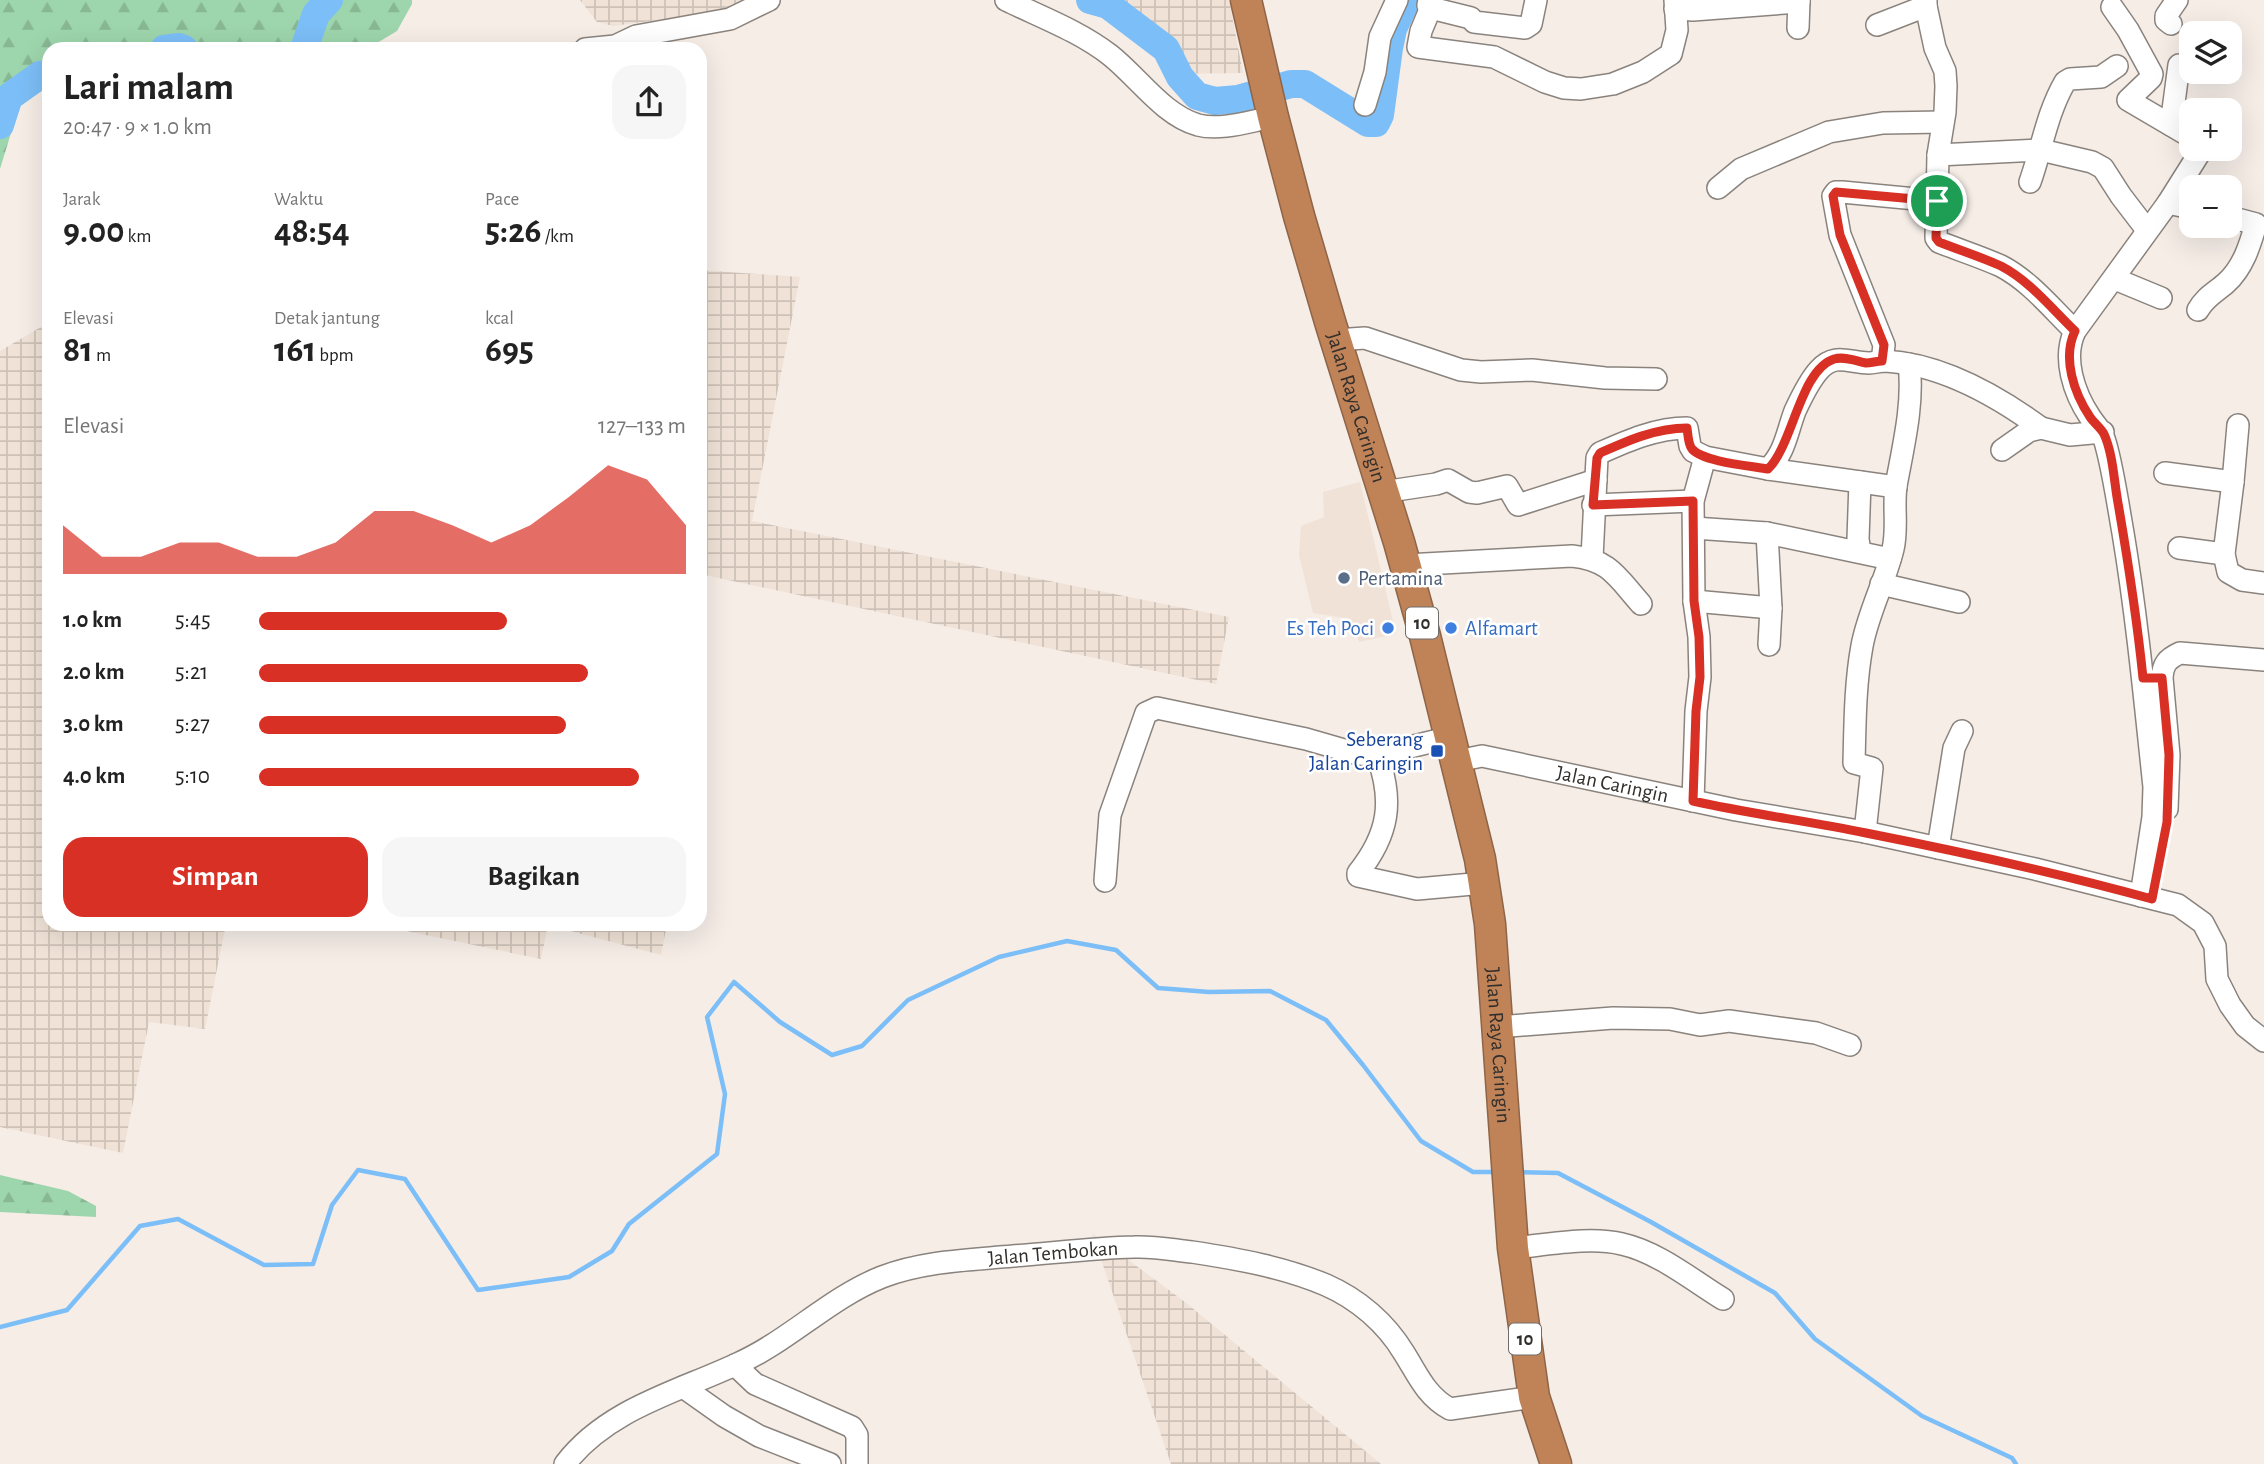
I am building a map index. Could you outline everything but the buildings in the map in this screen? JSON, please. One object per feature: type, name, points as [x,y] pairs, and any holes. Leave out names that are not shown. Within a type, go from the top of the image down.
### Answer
[{"type":"highway","name":"Jalan Raya Caringin","points":[[1246,0],[1272,113],[1337,344],[1406,565],[1454,749],[1484,883],[1490,924],[1513,1248]]},
{"type":"highway","name":"10","points":[[1513,1248],[1534,1397],[1556,1464]]},
{"type":"street","points":[[626,42],[636,36],[730,19],[769,0]]},
{"type":"street","points":[[1006,0],[1073,32],[1110,55],[1166,107],[1195,124],[1211,127],[1272,113]]},
{"type":"street","points":[[1365,104],[1375,72],[1380,37],[1397,0]]},
{"type":"street","points":[[1536,0],[1531,24],[1525,28],[1474,22],[1472,9],[1430,3],[1418,47],[1494,57],[1545,82],[1564,88],[1581,89],[1613,85],[1668,57],[1673,50],[1677,30],[1675,4],[1693,10],[1799,1],[1798,28]]},
{"type":"street","points":[[1877,25],[1926,3],[1935,48],[1945,71],[1946,99],[1938,155],[1936,238],[1939,242],[2013,274],[2075,331]]},
{"type":"street","points":[[2112,8],[2152,74],[2127,100],[2179,129]]},
{"type":"street","points":[[2171,125],[2179,65]]},
{"type":"street","points":[[2030,181],[2041,150],[2047,120],[2065,82],[2070,79],[2101,77],[2117,66]]},
{"type":"street","points":[[1718,188],[1741,169],[1829,132],[1883,123],[1943,122]]},
{"type":"street","points":[[1938,155],[2041,150],[2092,162],[2103,168],[2147,230]]},
{"type":"street","points":[[2147,898],[2154,787],[2152,678],[2134,596],[2110,458],[2103,432],[2086,410],[2068,358],[2069,343],[2075,331],[2115,279],[2194,161]]},
{"type":"street","points":[[1882,361],[1884,345],[1840,235],[1833,196],[1836,192],[1842,192],[1937,201]]},
{"type":"street","points":[[2168,203],[2179,205]]},
{"type":"street","points":[[2198,310],[2203,301],[2225,284],[2240,267],[2260,217],[2242,217]]},
{"type":"street","points":[[2115,279],[2161,298]]},
{"type":"street","points":[[1337,344],[1350,339],[1365,338],[1461,370],[1532,370],[1605,378],[1656,379]]},
{"type":"street","points":[[1768,469],[1782,450],[1795,412],[1813,378],[1824,365],[1833,359],[1841,358],[1868,363],[1882,361],[1909,364],[1945,375],[1990,393],[2040,428],[2070,435],[2103,432]]},
{"type":"street","points":[[1864,832],[1872,768],[1854,763],[1862,645],[1890,559],[1896,531],[1896,487],[1903,457],[1910,390],[1909,364]]},
{"type":"street","points":[[2238,425],[2224,554],[2228,572],[2242,580],[2264,583]]},
{"type":"street","points":[[1592,558],[1597,458],[1600,453],[1668,429],[1687,428],[1693,451],[1705,457],[1896,487]]},
{"type":"street","points":[[2002,450],[2040,428]]},
{"type":"street","points":[[1693,801],[1700,677],[1699,637],[1694,601],[1693,501],[1705,457]]},
{"type":"street","points":[[2165,473],[2233,482]]},
{"type":"street","points":[[1383,492],[1448,480],[1469,492],[1477,493],[1507,486],[1518,505],[1596,480]]},
{"type":"street","points":[[1860,482],[1860,552]]},
{"type":"street","points":[[1593,505],[1693,501]]},
{"type":"street","points":[[1694,528],[1767,533],[1890,559]]},
{"type":"street","points":[[1767,533],[1771,608],[1769,645]]},
{"type":"street","points":[[2179,548],[2224,554]]},
{"type":"street","points":[[1406,565],[1572,556],[1592,558],[1607,566],[1641,604]]},
{"type":"street","points":[[1881,584],[1959,602]]},
{"type":"street","points":[[1694,601],[1771,608]]},
{"type":"street","points":[[2152,678],[2168,658],[2180,653],[2264,660]]},
{"type":"street","points":[[1105,881],[1110,815],[1146,713],[1150,709],[1157,708],[1292,736],[1358,754],[1454,749]]},
{"type":"street","points":[[1938,848],[1954,748],[1962,731]]},
{"type":"street","name":"Jalan Caringin","points":[[1454,749],[1736,810],[1864,832],[2035,869],[2178,905],[2203,923],[2215,946],[2217,979],[2230,1005],[2245,1026],[2264,1041]]},
{"type":"street","points":[[1377,755],[1385,777],[1384,828],[1374,853],[1358,876],[1417,889],[1484,883]]},
{"type":"street","points":[[1497,1027],[1613,1018],[1670,1019],[1700,1025],[1730,1021],[1816,1034],[1850,1045]]},
{"type":"street","points":[[1513,1248],[1585,1242],[1621,1244],[1650,1254],[1723,1299]]},
{"type":"street","name":"Jalan Tembokan","points":[[565,1464],[599,1430],[641,1405],[683,1387],[741,1371],[857,1289],[904,1270],[989,1258],[1136,1246],[1235,1259],[1284,1269],[1328,1286],[1365,1308],[1384,1324],[1404,1351],[1426,1392],[1450,1409],[1534,1397]]},
{"type":"street","points":[[741,1371],[852,1427],[857,1435],[857,1464]]},
{"type":"street","points":[[683,1387],[724,1416],[759,1436],[830,1464]]},
{"type":"shaded area","points":[[580,0],[758,0],[695,15],[613,26],[597,22]]},
{"type":"shaded area","points":[[1079,0],[1229,0],[1243,73],[1171,74],[1156,47],[1108,10]]},
{"type":"shaded area","points":[[707,270],[800,277],[752,521],[1229,617],[1216,684],[707,575]]},
{"type":"shaded area","points":[[42,326],[42,931],[225,931],[205,1029],[149,1022],[123,1153],[0,1127],[0,351]]},
{"type":"shaded area","name":"Pertamina","points":[[1360,482],[1396,634],[1359,642],[1351,619],[1313,613],[1299,555],[1301,526],[1324,517],[1323,492]]},
{"type":"shaded area","points":[[407,931],[547,931],[541,959]]},
{"type":"shaded area","points":[[571,931],[666,931],[661,955]]},
{"type":"shaded area","points":[[1092,1233],[1185,1302],[1381,1464],[1171,1464]]},
{"type":"green space","points":[[0,0],[412,0],[397,31],[379,42],[42,42],[42,84],[22,97],[0,169]]},
{"type":"green space","points":[[0,1175],[68,1191],[96,1206],[96,1217],[0,1212]]},
{"type":"waterway","points":[[306,42],[316,14],[329,0]]},
{"type":"waterway","points":[[1090,0],[1108,5],[1166,49],[1180,77],[1197,96],[1215,101],[1238,99],[1291,84],[1305,84],[1368,123],[1376,123],[1380,115],[1393,29],[1405,3]]},
{"type":"waterway","points":[[0,125],[9,97],[42,75]]},
{"type":"waterway","points":[[0,1327],[67,1310],[140,1226],[178,1219],[264,1265],[313,1264],[332,1205],[358,1170],[405,1179],[478,1290],[569,1277],[612,1251],[629,1224],[717,1154],[725,1094],[707,1017],[734,982],[780,1022],[832,1055],[862,1046],[908,1000],[999,957],[1067,941],[1116,950],[1158,988],[1209,992],[1270,991],[1326,1020],[1421,1141],[1473,1172],[1496,1172]]},
{"type":"waterway","points":[[1518,1172],[1558,1173],[1651,1222],[1775,1293],[1815,1339],[1922,1416],[2012,1458],[2016,1464]]},
{"type":"place","name":"Pertamina","points":[[1344,578]]},
{"type":"place","name":"Es Teh Poci","points":[[1388,628]]},
{"type":"place","name":"Alfamart","points":[[1451,628]]},
{"type":"place","name":"Seberang Jalan Caringin","points":[[1437,751]]},
{"type":"route","points":[[1836,192],[1842,192],[1937,201],[1936,238],[1939,242],[2013,274],[2075,331],[2069,343],[2068,358],[2081,401],[2091,419],[2103,432],[2110,458],[2134,596],[2143,678],[2162,678],[2169,755],[2167,822],[2152,899],[2035,869],[1864,832],[1693,801],[1700,677],[1699,637],[1694,601],[1693,501],[1593,505],[1597,458],[1600,453],[1668,429],[1687,428],[1693,451],[1705,457],[1768,469],[1775,463],[1795,412],[1813,378],[1824,365],[1833,359],[1841,358],[1868,363],[1882,361],[1884,345],[1840,235],[1833,196],[1836,192]]}]
